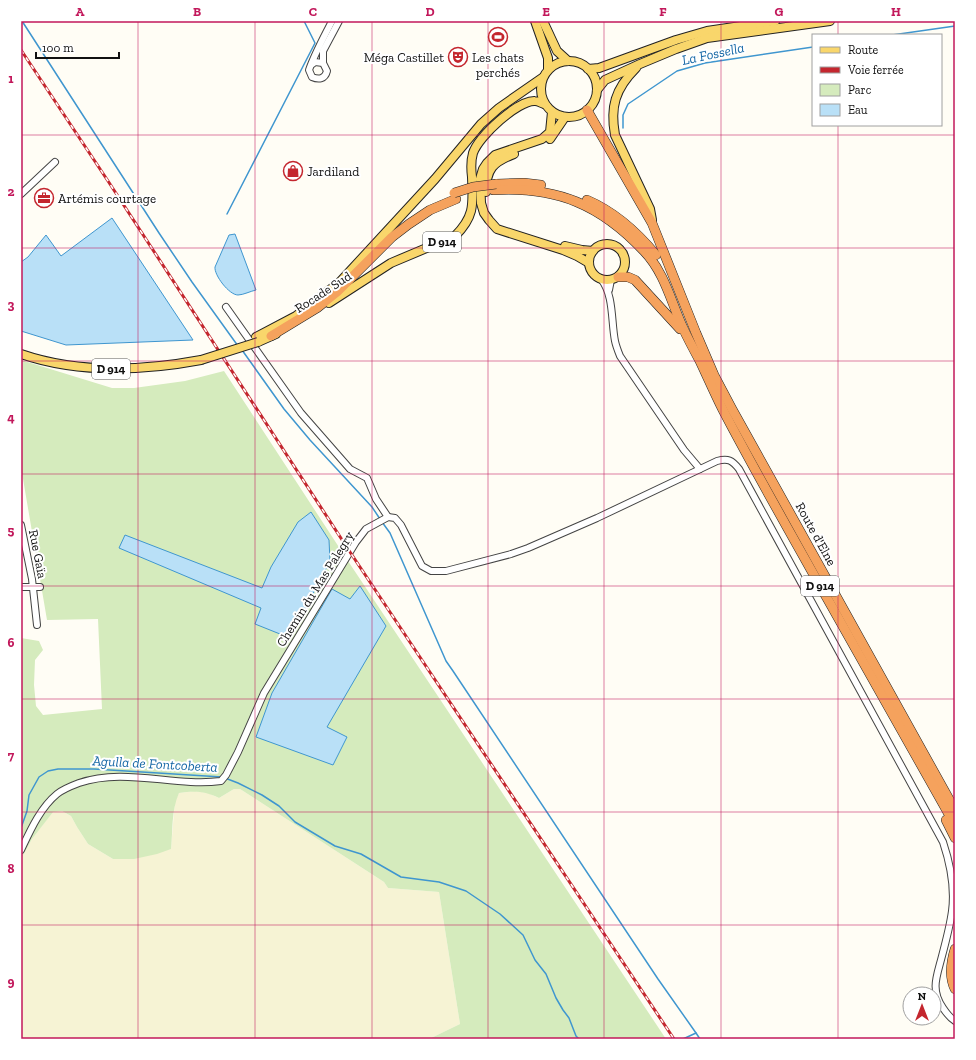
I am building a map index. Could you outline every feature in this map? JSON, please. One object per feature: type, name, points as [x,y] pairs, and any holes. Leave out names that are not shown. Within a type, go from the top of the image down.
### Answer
[{"type":"highway","points":[[587,110],[652,222],[686,308]]},
{"type":"highway","name":"D 914","points":[[371,249],[408,217],[427,204],[494,187],[524,183],[548,186],[570,192],[604,208],[621,219],[647,244],[662,264],[686,308]]},
{"type":"highway","name":"D 914","points":[[494,187],[546,192],[570,198],[589,206],[635,241],[656,266],[666,284],[683,328],[722,408]]},
{"type":"highway","name":"D 914","points":[[271,336],[317,308],[337,292],[392,237],[409,224],[455,196]]},
{"type":"highway","points":[[614,278],[628,277],[635,280],[679,326],[714,397],[722,408]]},
{"type":"highway","name":"Route d'Elne","points":[[686,308],[714,375],[732,409],[955,810]]},
{"type":"highway","name":"Route d'Elne","points":[[722,408],[775,506],[955,825]]},
{"type":"highway","points":[[860,640],[899,700],[955,801]]},
{"type":"highway","points":[[920,764],[955,838]]},
{"type":"highway","points":[[955,949],[952,958],[951,974],[955,989]]},
{"type":"main road","points":[[538,21],[557,51],[568,61]]},
{"type":"main road","points":[[538,21],[548,58],[548,69]]},
{"type":"main road","points":[[588,69],[599,68],[676,40],[707,31],[776,21]]},
{"type":"main road","points":[[597,90],[606,80],[676,49],[707,38],[830,21]]},
{"type":"main road","points":[[568,61],[582,64],[588,69],[593,75],[597,90],[595,100],[587,110],[577,116],[565,117],[552,112],[544,104],[540,91],[542,78],[548,69],[557,63],[568,61]]},
{"type":"main road","points":[[640,64],[625,78],[619,89],[614,102],[614,125],[615,135],[650,210],[652,222]]},
{"type":"main road","name":"Rocade Sud","points":[[257,340],[296,316],[340,282],[435,178],[481,124],[499,108],[542,78]]},
{"type":"main road","name":"Rocade Sud","points":[[21,354],[56,364],[130,369],[158,367],[200,358],[271,336],[303,320],[391,263],[454,236],[463,228],[472,209],[471,169],[473,154],[478,143],[488,130],[517,108],[528,102],[536,100],[544,104]]},
{"type":"main road","points":[[552,112],[550,132],[542,139],[495,155],[487,163],[483,169],[480,179],[481,203],[488,220],[497,229],[578,256],[589,263],[595,276],[601,279],[614,278],[625,267],[624,257],[620,250],[611,245],[599,246],[590,256],[589,263]]},
{"type":"main road","points":[[565,117],[551,138],[542,144],[498,161],[491,167],[487,176],[487,206],[496,221],[502,225],[563,246],[593,251]]},
{"type":"main road","name":"Rocade Sud","points":[[21,349],[57,359],[109,364],[158,364],[200,358]]},
{"type":"street","points":[[332,21],[311,66],[310,74],[312,77],[317,79],[323,78],[326,75],[327,71],[324,63],[323,51],[339,21]]},
{"type":"street","points":[[311,66],[315,62],[324,63]]},
{"type":"street","points":[[21,194],[55,162]]},
{"type":"street","points":[[609,296],[614,278]]},
{"type":"street","points":[[601,279],[606,285],[609,296],[615,342],[620,356],[684,450],[700,469]]},
{"type":"street","points":[[226,307],[301,413],[350,469],[367,478],[386,518],[395,518],[422,566],[431,571],[446,571],[528,548],[597,518],[717,461],[728,459],[733,461],[739,469],[943,842],[948,855],[951,873],[952,909],[950,928],[937,972],[935,990],[938,1000],[949,1017],[955,1021]]},
{"type":"street","name":"Chemin du Mas Palegry","points":[[21,850],[36,820],[47,803],[58,793],[85,781],[102,777],[152,778],[181,782],[221,781],[226,775],[238,752],[264,693],[356,542],[366,529],[386,518]]},
{"type":"street","name":"Rue Gaïa","points":[[21,525],[33,588],[37,625]]},
{"type":"street","points":[[21,588],[40,588]]},
{"type":"shaded area","points":[[234,789],[240,789],[384,882],[388,888],[439,892],[460,1024],[429,1039],[21,1039],[21,859],[32,839],[53,811],[62,811],[71,816],[88,844],[113,859],[171,849],[175,801],[179,793],[195,791],[208,793],[219,798]]},
{"type":"green space","points":[[21,360],[112,388],[134,388],[185,381],[224,371],[348,561],[666,1039],[429,1039],[460,1024],[439,892],[388,888],[384,882],[240,789],[234,789],[219,798],[199,792],[179,793],[173,814],[171,849],[157,854],[134,859],[113,859],[88,844],[71,816],[62,811],[53,812],[32,839],[21,859],[21,638],[39,641],[43,650],[35,660],[34,685],[36,706],[43,715],[102,709],[98,619],[47,620],[21,467]]},
{"type":"water","points":[[112,218],[193,340],[66,345],[21,331],[21,262],[28,257],[46,235],[61,256]]},
{"type":"water","points":[[235,234],[256,290],[238,295],[230,292],[219,279],[215,270],[229,235]]},
{"type":"water","points":[[311,512],[329,540],[330,561],[290,638],[255,624],[261,608],[119,548],[125,535],[262,588],[271,567],[298,522]]},
{"type":"water","points":[[360,586],[386,626],[327,727],[347,737],[333,765],[256,737],[272,693],[332,589],[350,599]]},
{"type":"waterway","points":[[22,21],[159,233],[238,346]]},
{"type":"waterway","points":[[227,214],[315,43],[304,21]]},
{"type":"waterway","name":"La Fossella","points":[[899,34],[955,26]]},
{"type":"waterway","name":"La Fossella","points":[[623,128],[623,115],[628,104],[677,71],[705,63],[812,47]]},
{"type":"waterway","points":[[242,350],[284,409],[310,440],[372,507],[380,519]]},
{"type":"waterway","points":[[382,522],[390,533],[446,661],[658,979],[696,1033]]},
{"type":"waterway","name":"Agulla de Fontcoberta","points":[[21,828],[27,811],[29,795],[39,777],[48,771],[58,769],[94,769],[222,777]]},
{"type":"waterway","name":"Agulla de Fontcoberta","points":[[225,778],[262,795],[279,806],[295,822],[335,846],[361,854],[401,877],[439,882],[466,891],[500,914],[523,935],[535,960],[546,974],[556,998],[569,1018],[576,1036],[579,1039]]},
{"type":"waterway","name":"Agulla de Fontcoberta","points":[[683,1039],[696,1033],[700,1039]]},
{"type":"railway","points":[[21,50],[350,552],[674,1039]]},
{"type":"place","name":"Les chats perchés","points":[[498,37]]},
{"type":"place","name":"Méga Castillet","points":[[458,57]]},
{"type":"place","name":"Jardiland","points":[[293,171]]},
{"type":"place","name":"Artémis courtage","points":[[44,198]]}]
